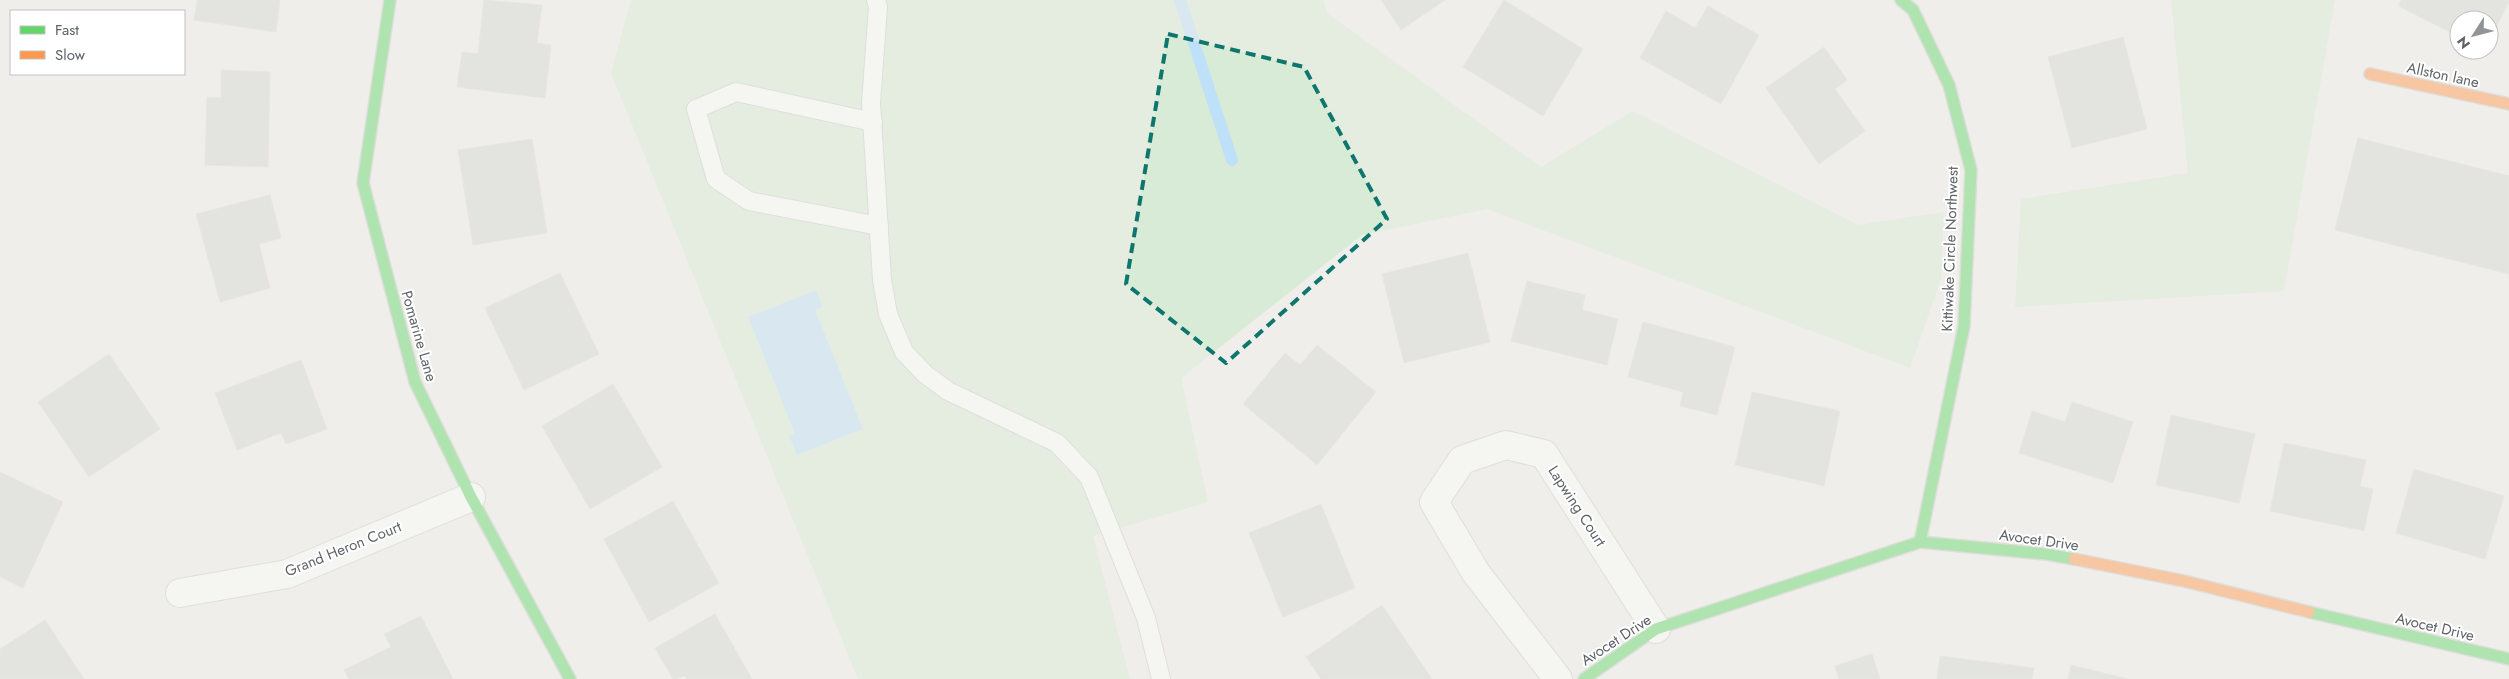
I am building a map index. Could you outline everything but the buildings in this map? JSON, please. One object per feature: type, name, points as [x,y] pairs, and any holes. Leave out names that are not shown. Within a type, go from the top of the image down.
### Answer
[{"type":"street","name":"Pomarine Lane","points":[[390,0],[363,183],[415,382],[472,497],[570,679]]},
{"type":"street","name":"Kittiwake Circle Northwest","points":[[1913,3],[1949,85],[1971,170],[1964,326],[1920,542]]},
{"type":"street","name":"Allston lane","points":[[2370,74],[2509,104]]},
{"type":"street","name":"Lapwing Court","points":[[1558,679],[1476,573],[1434,502],[1462,460],[1506,445],[1544,454],[1656,630]]},
{"type":"street","name":"Grand Heron Court","points":[[180,593],[287,574],[472,497]]},
{"type":"street","name":"Avocet Drive","points":[[1584,679],[1656,630],[1920,542],[2046,554],[2184,580],[2393,633],[2509,658]]},
{"type":"lane","points":[[876,0],[878,7],[871,104],[882,280],[888,314],[904,352],[924,374],[948,391],[1057,443],[1089,477],[1146,618],[1161,679]]},
{"type":"lane","points":[[873,122],[736,92],[696,109],[716,179],[749,201],[879,226]]},
{"type":"highlighted area","points":[[1168,34],[1304,67],[1387,219],[1226,363],[1126,284]]},
{"type":"green space","points":[[631,0],[1323,0],[1328,14],[1541,167],[1633,111],[1858,225],[1944,212],[1941,279],[1910,368],[1487,209],[1362,235],[1181,378],[1208,502],[1093,536],[1130,679],[858,679],[611,73]]},
{"type":"green space","points":[[2171,0],[2335,0],[2284,291],[2015,307],[2021,199],[2188,173]]},
{"type":"water","points":[[816,290],[823,307],[815,310],[863,429],[797,455],[789,436],[795,434],[748,317]]},
{"type":"waterway","points":[[1180,0],[1232,160]]},
{"type":"traffic: fast","points":[[390,0],[363,183],[415,382],[471,497],[570,679]]},
{"type":"traffic: fast","points":[[1901,0],[1913,10],[1949,85],[1971,170],[1964,326],[1920,542]]},
{"type":"traffic: fast","points":[[1584,679],[1656,629],[1920,542],[2046,554],[2074,559]]},
{"type":"traffic: fast","points":[[2309,612],[2509,659]]},
{"type":"traffic: slow","points":[[2370,74],[2509,104]]},
{"type":"traffic: slow","points":[[2074,559],[2184,581],[2309,612]]}]
